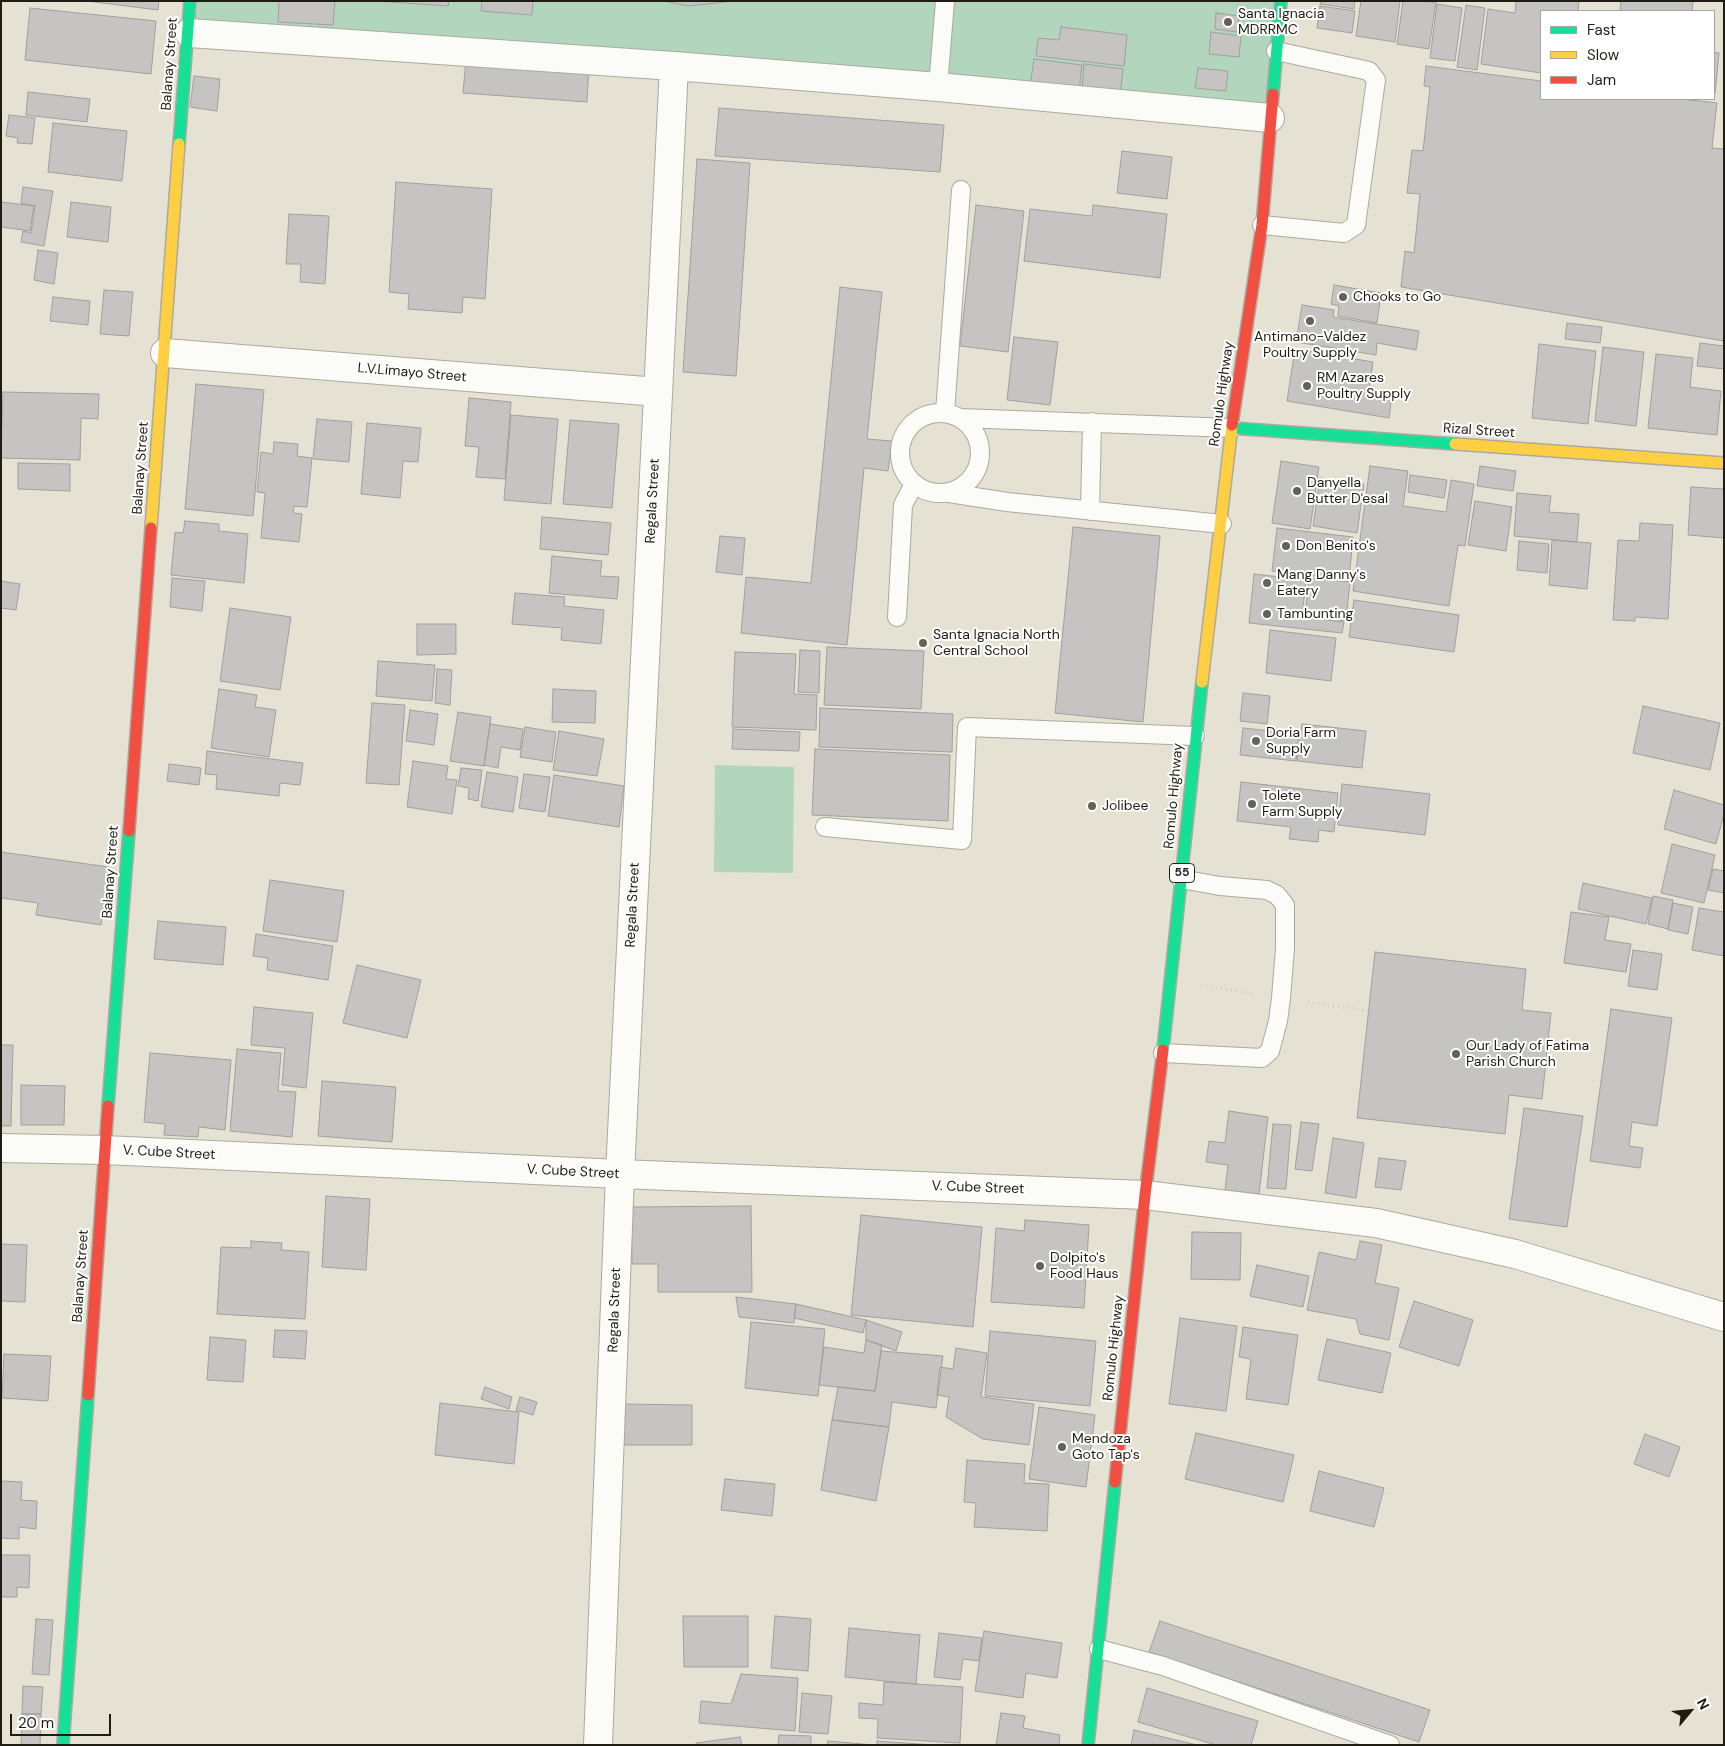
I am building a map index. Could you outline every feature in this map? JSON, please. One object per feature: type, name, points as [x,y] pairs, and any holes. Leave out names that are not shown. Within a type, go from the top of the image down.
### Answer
[{"type":"main road","name":"Balanay Street","points":[[63,1745],[190,1]]},
{"type":"main road","name":"Romulo Highway","points":[[1088,1745],[1145,1195],[1172,981],[1195,736],[1222,524],[1232,428],[1262,225],[1281,1]]},
{"type":"main road","name":"Rizal Street","points":[[1232,428],[1724,463]]},
{"type":"street","points":[[188,33],[674,66],[938,87],[1270,118]]},
{"type":"street","name":"Regala Street","points":[[598,1745],[620,1174],[674,66]]},
{"type":"street","name":"L.V.Limayo Street","points":[[165,353],[658,392]]},
{"type":"street","name":"V. Cube Street","points":[[1,1148],[105,1150],[620,1174],[1145,1195],[1376,1223],[1515,1254],[1724,1317]]},
{"type":"lane","points":[[938,87],[945,1]]},
{"type":"lane","points":[[1262,225],[1344,232],[1356,225],[1376,80],[1369,71],[1276,51]]},
{"type":"lane","points":[[953,415],[961,190]]},
{"type":"lane","points":[[1222,524],[1007,502],[949,492],[933,493],[914,484],[902,468],[899,446],[908,427],[925,415],[1232,428]]},
{"type":"lane","points":[[949,492],[964,486],[974,475],[980,459],[979,443],[972,429],[953,415]]},
{"type":"lane","points":[[1090,511],[1092,422]]},
{"type":"lane","points":[[896,618],[903,505],[914,484]]},
{"type":"lane","points":[[825,827],[962,840],[968,727],[1195,736]]},
{"type":"lane","points":[[1163,1053],[1262,1058],[1270,1052],[1278,1022],[1281,998],[1285,948],[1285,905],[1277,895],[1267,890],[1220,886],[1181,879]]},
{"type":"lane","points":[[1099,1649],[1163,1666],[1390,1745]]},
{"type":"path","points":[[1172,981],[1369,1011]]},
{"type":"green space","points":[[197,1],[1277,1],[1265,111],[195,28]]},
{"type":"green space","points":[[715,765],[794,767],[793,873],[714,872]]},
{"type":"building","points":[[87,1],[159,1],[158,10]]},
{"type":"building","points":[[279,1],[335,1],[333,25],[278,22]]},
{"type":"building","points":[[376,1],[449,1],[448,6]]},
{"type":"building","points":[[482,1],[533,1],[532,15],[481,11]]},
{"type":"building","points":[[663,1],[734,1],[689,6]]},
{"type":"building","points":[[1321,1],[1355,1],[1354,9],[1320,4]]},
{"type":"building","points":[[1361,1],[1400,1],[1395,42],[1356,36]]},
{"type":"building","points":[[1403,1],[1436,2],[1429,49],[1397,44]]},
{"type":"building","points":[[1516,1],[1579,1],[1578,10],[1540,10],[1540,73],[1481,64],[1488,9],[1515,13]]},
{"type":"building","points":[[1621,1],[1693,1],[1692,10],[1620,10]]},
{"type":"building","points":[[1437,4],[1462,8],[1455,61],[1430,58]]},
{"type":"building","points":[[1466,5],[1485,8],[1477,70],[1457,67]]},
{"type":"building","points":[[1320,6],[1355,11],[1352,33],[1317,28]]},
{"type":"building","points":[[30,8],[156,21],[151,74],[25,60]]},
{"type":"building","points":[[1216,13],[1239,16],[1237,32],[1215,29]]},
{"type":"building","points":[[1061,27],[1127,35],[1124,66],[1036,56],[1038,38],[1059,40]]},
{"type":"building","points":[[1211,32],[1241,36],[1239,57],[1209,54]]},
{"type":"building","points":[[1715,52],[1719,53],[1715,94]]},
{"type":"building","points":[[466,59],[589,68],[587,102],[463,93]]},
{"type":"building","points":[[1034,59],[1082,65],[1079,92],[1030,86]]},
{"type":"building","points":[[1084,64],[1123,69],[1120,95],[1082,91]]},
{"type":"building","points":[[1426,66],[1540,81],[1540,100],[1691,100],[1717,103],[1712,148],[1724,149],[1724,341],[1401,287],[1405,251],[1414,253],[1420,194],[1407,193],[1412,150],[1423,151],[1430,87],[1424,86]]},
{"type":"building","points":[[1198,68],[1228,71],[1226,91],[1195,88]]},
{"type":"building","points":[[194,76],[220,79],[217,111],[190,107]]},
{"type":"building","points":[[28,92],[90,99],[87,122],[26,115]]},
{"type":"building","points":[[719,108],[944,125],[940,172],[715,156]]},
{"type":"building","points":[[9,115],[35,118],[32,144],[17,143],[18,138],[6,136]]},
{"type":"building","points":[[53,123],[127,131],[122,181],[48,172]]},
{"type":"building","points":[[1122,151],[1172,157],[1167,199],[1117,193]]},
{"type":"building","points":[[697,159],[750,163],[736,376],[683,372]]},
{"type":"building","points":[[396,182],[492,189],[485,299],[463,297],[462,313],[408,309],[409,294],[389,292]]},
{"type":"building","points":[[23,187],[53,191],[44,246],[21,242],[23,231],[31,233],[35,206],[21,203]]},
{"type":"building","points":[[1,202],[34,206],[30,231],[1,227]]},
{"type":"building","points":[[71,202],[111,207],[108,242],[67,237]]},
{"type":"building","points":[[976,205],[1024,211],[1008,352],[960,346]]},
{"type":"building","points":[[1093,205],[1167,214],[1160,278],[1024,261],[1030,209],[1092,216]]},
{"type":"building","points":[[289,214],[329,216],[325,284],[300,282],[301,264],[286,264]]},
{"type":"building","points":[[38,250],[58,253],[54,284],[34,280]]},
{"type":"building","points":[[1334,285],[1381,293],[1377,323],[1338,316],[1339,306],[1331,304]]},
{"type":"building","points":[[840,287],[882,292],[867,439],[892,441],[888,471],[864,468],[847,645],[741,633],[746,577],[811,583]]},
{"type":"building","points":[[104,290],[133,292],[129,336],[100,334]]},
{"type":"building","points":[[53,297],[90,301],[88,325],[50,321]]},
{"type":"building","points":[[1302,305],[1334,310],[1333,317],[1419,331],[1416,350],[1377,343],[1376,355],[1296,342]]},
{"type":"building","points":[[1567,323],[1602,327],[1600,343],[1565,339]]},
{"type":"building","points":[[1014,337],[1058,342],[1050,405],[1007,400]]},
{"type":"building","points":[[1700,343],[1724,346],[1724,369],[1697,366]]},
{"type":"building","points":[[1539,344],[1596,351],[1588,424],[1532,418]]},
{"type":"building","points":[[1603,347],[1644,352],[1636,426],[1595,421]]},
{"type":"building","points":[[1295,349],[1373,362],[1369,391],[1392,395],[1389,418],[1287,401]]},
{"type":"building","points":[[1656,354],[1693,358],[1690,387],[1721,391],[1717,435],[1648,428]]},
{"type":"building","points":[[196,384],[264,390],[253,516],[185,509]]},
{"type":"building","points":[[3,392],[99,394],[98,419],[81,418],[80,460],[1,458]]},
{"type":"building","points":[[469,398],[511,402],[505,479],[476,477],[479,447],[465,446]]},
{"type":"building","points":[[511,415],[558,419],[551,504],[504,500]]},
{"type":"building","points":[[317,419],[352,422],[349,462],[313,459]]},
{"type":"building","points":[[570,420],[619,424],[612,508],[563,504]]},
{"type":"building","points":[[367,423],[421,428],[418,462],[403,461],[400,498],[361,494]]},
{"type":"building","points":[[274,442],[298,444],[297,456],[312,458],[307,507],[294,506],[293,513],[302,514],[299,542],[261,538],[265,493],[257,492],[261,452],[273,454]]},
{"type":"building","points":[[1281,461],[1319,467],[1310,529],[1272,523]]},
{"type":"building","points":[[18,463],[70,464],[70,491],[18,489]]},
{"type":"building","points":[[1370,466],[1408,471],[1403,506],[1446,512],[1451,480],[1474,484],[1465,546],[1458,545],[1449,606],[1353,591]]},
{"type":"building","points":[[1480,466],[1516,471],[1513,491],[1477,486]]},
{"type":"building","points":[[1410,475],[1447,480],[1444,498],[1408,492]]},
{"type":"building","points":[[1320,478],[1364,484],[1357,533],[1313,526]]},
{"type":"building","points":[[1691,487],[1724,489],[1724,538],[1688,535]]},
{"type":"building","points":[[1517,493],[1551,496],[1549,512],[1579,514],[1577,542],[1514,536]]},
{"type":"building","points":[[1475,501],[1512,507],[1506,551],[1468,545]]},
{"type":"building","points":[[542,517],[611,523],[608,555],[540,549]]},
{"type":"building","points":[[185,521],[219,524],[219,531],[248,534],[244,583],[171,575],[175,532],[183,533]]},
{"type":"building","points":[[1640,523],[1673,525],[1668,619],[1635,617],[1635,621],[1613,620],[1618,540],[1639,541]]},
{"type":"building","points":[[1073,527],[1160,536],[1143,722],[1055,713]]},
{"type":"building","points":[[1277,528],[1353,537],[1349,580],[1272,571]]},
{"type":"building","points":[[720,536],[745,538],[742,575],[716,572]]},
{"type":"building","points":[[1552,540],[1591,543],[1587,589],[1549,585]]},
{"type":"building","points":[[1519,541],[1549,544],[1547,573],[1517,570]]},
{"type":"building","points":[[552,556],[602,561],[600,576],[619,577],[617,599],[549,593]]},
{"type":"building","points":[[1254,574],[1306,580],[1302,617],[1344,622],[1342,633],[1249,623]]},
{"type":"building","points":[[172,578],[205,581],[202,611],[170,607]]},
{"type":"building","points":[[1309,578],[1350,582],[1346,621],[1305,616]]},
{"type":"building","points":[[1,581],[20,584],[16,610],[1,608]]},
{"type":"building","points":[[515,593],[565,597],[564,606],[604,610],[601,644],[561,640],[562,628],[512,624]]},
{"type":"building","points":[[1354,600],[1459,615],[1454,652],[1349,637]]},
{"type":"building","points":[[230,608],[291,617],[280,690],[220,681]]},
{"type":"building","points":[[417,624],[456,624],[456,654],[417,655]]},
{"type":"building","points":[[1270,630],[1336,638],[1331,681],[1266,673]]},
{"type":"building","points":[[827,647],[924,651],[921,709],[824,705]]},
{"type":"building","points":[[800,650],[820,651],[819,693],[798,692]]},
{"type":"building","points":[[735,652],[796,654],[794,694],[817,695],[816,730],[732,727]]},
{"type":"building","points":[[378,661],[435,665],[432,701],[376,696]]},
{"type":"building","points":[[437,669],[452,670],[450,705],[435,703]]},
{"type":"building","points":[[219,689],[257,695],[255,707],[276,710],[269,757],[211,748]]},
{"type":"building","points":[[553,689],[596,691],[595,723],[552,722]]},
{"type":"building","points":[[1243,693],[1270,696],[1267,724],[1240,721]]},
{"type":"building","points":[[372,703],[405,705],[399,785],[366,783]]},
{"type":"building","points":[[1643,706],[1720,723],[1710,770],[1633,753]]},
{"type":"building","points":[[820,708],[953,714],[952,752],[819,747]]},
{"type":"building","points":[[410,710],[438,714],[434,745],[406,741]]},
{"type":"building","points":[[458,712],[491,717],[484,766],[450,761]]},
{"type":"building","points":[[490,724],[523,729],[520,750],[501,747],[498,768],[484,765]]},
{"type":"building","points":[[1302,724],[1366,731],[1362,768],[1297,761]]},
{"type":"building","points":[[525,727],[556,732],[552,762],[520,757]]},
{"type":"building","points":[[1243,728],[1299,734],[1296,761],[1240,755]]},
{"type":"building","points":[[733,729],[800,732],[799,751],[732,749]]},
{"type":"building","points":[[559,731],[604,739],[597,776],[553,770]]},
{"type":"building","points":[[815,749],[950,755],[948,821],[812,815]]},
{"type":"building","points":[[207,751],[303,763],[300,785],[280,783],[279,796],[216,789],[217,775],[205,774]]},
{"type":"building","points":[[413,761],[448,766],[446,779],[457,780],[452,814],[407,807]]},
{"type":"building","points":[[169,764],[201,768],[199,785],[167,781]]},
{"type":"building","points":[[461,768],[482,770],[478,801],[468,799],[469,788],[458,786]]},
{"type":"building","points":[[487,772],[518,777],[513,812],[481,807]]},
{"type":"building","points":[[524,774],[550,777],[545,812],[519,808]]},
{"type":"building","points":[[554,775],[624,786],[619,827],[548,816]]},
{"type":"building","points":[[1241,782],[1338,793],[1334,832],[1319,830],[1318,842],[1289,839],[1291,827],[1237,821]]},
{"type":"building","points":[[1342,784],[1430,794],[1425,835],[1338,825]]},
{"type":"building","points":[[1674,790],[1724,805],[1724,814],[1716,844],[1664,829]]},
{"type":"building","points":[[1672,844],[1715,855],[1704,903],[1661,893]]},
{"type":"building","points":[[1,852],[109,867],[101,925],[36,915],[38,903],[1,898]]},
{"type":"building","points":[[1713,869],[1724,871],[1724,893],[1708,890]]},
{"type":"building","points":[[270,880],[344,891],[337,942],[263,931]]},
{"type":"building","points":[[1583,883],[1652,898],[1646,924],[1578,909]]},
{"type":"building","points":[[1653,896],[1673,900],[1668,929],[1648,924]]},
{"type":"building","points":[[1673,903],[1693,907],[1688,934],[1668,930]]},
{"type":"building","points":[[1699,908],[1724,912],[1724,956],[1692,950]]},
{"type":"building","points":[[1571,912],[1609,917],[1605,940],[1631,944],[1626,972],[1564,963]]},
{"type":"building","points":[[158,921],[226,927],[223,965],[154,959]]},
{"type":"building","points":[[256,934],[333,946],[328,980],[267,970],[268,958],[253,956]]},
{"type":"building","points":[[1633,950],[1662,954],[1657,990],[1628,986]]},
{"type":"building","name":"Our Lady of Fatima Parish Church","points":[[1375,952],[1526,969],[1522,1010],[1551,1013],[1542,1099],[1509,1095],[1505,1134],[1357,1118]]},
{"type":"building","points":[[357,965],[421,980],[407,1038],[343,1023]]},
{"type":"building","points":[[254,1007],[313,1013],[306,1088],[282,1085],[285,1048],[251,1045]]},
{"type":"building","points":[[1611,1009],[1672,1018],[1657,1126],[1632,1122],[1629,1146],[1643,1148],[1640,1168],[1590,1161]]},
{"type":"building","points":[[1,1045],[13,1045],[11,1126],[1,1126]]},
{"type":"building","points":[[237,1049],[281,1053],[278,1091],[296,1092],[292,1137],[230,1131]]},
{"type":"building","points":[[150,1053],[231,1060],[225,1130],[199,1127],[198,1137],[164,1135],[165,1124],[144,1122]]},
{"type":"building","points":[[322,1081],[396,1087],[392,1142],[318,1136]]},
{"type":"building","points":[[21,1085],[65,1086],[64,1125],[21,1125]]},
{"type":"building","points":[[1524,1108],[1583,1116],[1567,1227],[1509,1219]]},
{"type":"building","points":[[1229,1111],[1268,1117],[1259,1194],[1225,1190],[1228,1165],[1206,1162],[1209,1141],[1225,1143]]},
{"type":"building","points":[[1301,1122],[1319,1124],[1312,1171],[1295,1169]]},
{"type":"building","points":[[1273,1124],[1291,1125],[1286,1189],[1267,1188]]},
{"type":"building","points":[[1333,1138],[1364,1143],[1356,1198],[1325,1193]]},
{"type":"building","points":[[1379,1158],[1406,1161],[1401,1190],[1375,1187]]},
{"type":"building","points":[[326,1196],[370,1199],[366,1270],[322,1267]]},
{"type":"building","points":[[751,1206],[752,1292],[658,1292],[658,1264],[632,1264],[631,1207]]},
{"type":"building","points":[[861,1215],[982,1227],[973,1327],[851,1315]]},
{"type":"building","name":"Dolpito's Food Haus","points":[[1025,1220],[1089,1225],[1084,1308],[991,1302],[996,1228],[1024,1231]]},
{"type":"building","points":[[1192,1232],[1241,1233],[1240,1280],[1191,1279]]},
{"type":"building","points":[[251,1241],[282,1243],[281,1250],[309,1252],[305,1319],[217,1314],[221,1247],[251,1248]]},
{"type":"building","points":[[1360,1241],[1382,1245],[1375,1283],[1399,1288],[1389,1340],[1360,1334],[1356,1319],[1307,1310],[1319,1252],[1356,1260]]},
{"type":"building","points":[[1,1244],[27,1245],[25,1302],[1,1301]]},
{"type":"building","points":[[1257,1265],[1309,1276],[1303,1307],[1250,1296]]},
{"type":"building","points":[[736,1297],[796,1304],[794,1323],[739,1317]]},
{"type":"building","points":[[1414,1301],[1473,1320],[1459,1366],[1399,1347]]},
{"type":"building","points":[[796,1304],[866,1320],[863,1333],[794,1318]]},
{"type":"building","points":[[1180,1318],[1237,1326],[1226,1411],[1169,1404]]},
{"type":"building","points":[[866,1320],[902,1332],[896,1351],[866,1340]]},
{"type":"building","points":[[751,1322],[825,1329],[818,1396],[745,1388]]},
{"type":"building","points":[[1243,1327],[1298,1335],[1288,1405],[1246,1399],[1251,1359],[1239,1357]]},
{"type":"building","points":[[275,1330],[307,1331],[305,1359],[273,1357]]},
{"type":"building","points":[[990,1331],[1096,1341],[1090,1406],[985,1396]]},
{"type":"building","points":[[210,1337],[246,1340],[243,1382],[207,1380]]},
{"type":"building","points":[[1327,1339],[1391,1353],[1382,1393],[1318,1380]]},
{"type":"building","points":[[866,1340],[882,1345],[875,1391],[819,1385],[824,1347],[864,1353]]},
{"type":"building","points":[[956,1348],[987,1353],[981,1397],[1034,1404],[1029,1445],[983,1439],[946,1417],[949,1397],[937,1395],[940,1367],[953,1369]]},
{"type":"building","points":[[881,1351],[943,1356],[936,1408],[892,1402],[889,1427],[832,1420],[838,1387],[875,1391]]},
{"type":"building","points":[[4,1354],[51,1356],[48,1401],[2,1398]]},
{"type":"building","points":[[485,1387],[512,1397],[509,1409],[481,1399]]},
{"type":"building","points":[[520,1397],[537,1402],[533,1415],[516,1410]]},
{"type":"building","points":[[440,1403],[519,1412],[514,1464],[435,1455]]},
{"type":"building","points":[[619,1404],[692,1405],[692,1445],[620,1445]]},
{"type":"building","name":"Mendoza Goto Tap's","points":[[1039,1407],[1095,1415],[1086,1487],[1029,1479]]},
{"type":"building","points":[[832,1420],[889,1427],[876,1501],[821,1490]]},
{"type":"building","points":[[1196,1433],[1294,1455],[1283,1502],[1185,1479]]},
{"type":"building","points":[[1645,1434],[1680,1447],[1669,1477],[1634,1464]]},
{"type":"building","points":[[967,1460],[1025,1464],[1024,1483],[1049,1484],[1047,1531],[974,1527],[976,1503],[964,1502]]},
{"type":"building","points":[[1319,1471],[1384,1488],[1374,1527],[1310,1511]]},
{"type":"building","points":[[725,1479],[775,1484],[772,1516],[721,1510]]},
{"type":"building","points":[[1,1481],[22,1482],[21,1500],[37,1501],[36,1529],[19,1527],[19,1539],[1,1538]]},
{"type":"building","points":[[1,1555],[30,1555],[29,1588],[17,1587],[17,1597],[1,1597]]},
{"type":"building","points":[[683,1616],[748,1616],[748,1667],[684,1667]]},
{"type":"building","points":[[775,1616],[811,1619],[808,1671],[771,1668]]},
{"type":"building","points":[[36,1619],[53,1620],[49,1675],[32,1674]]},
{"type":"building","points":[[1160,1621],[1430,1710],[1419,1742],[1149,1652]]},
{"type":"building","points":[[849,1628],[920,1635],[916,1684],[845,1677]]},
{"type":"building","points":[[984,1631],[1062,1643],[1057,1678],[1026,1673],[1023,1698],[975,1691]]},
{"type":"building","points":[[939,1633],[982,1638],[979,1661],[963,1659],[960,1680],[934,1677]]},
{"type":"building","points":[[741,1674],[798,1678],[795,1731],[699,1723],[701,1701],[731,1704]]},
{"type":"building","points":[[884,1682],[963,1687],[960,1743],[877,1738],[878,1719],[859,1718],[859,1703],[883,1705]]},
{"type":"building","points":[[23,1686],[43,1687],[41,1714],[22,1714]]},
{"type":"building","points":[[1147,1688],[1258,1721],[1251,1745],[1216,1745],[1138,1722]]},
{"type":"building","points":[[802,1693],[832,1696],[828,1734],[799,1732]]},
{"type":"building","points":[[1001,1713],[1025,1716],[1023,1728],[1060,1735],[1059,1745],[996,1745]]},
{"type":"building","points":[[22,1714],[41,1714],[40,1745],[21,1745]]},
{"type":"building","points":[[1134,1730],[1197,1745],[1131,1745]]},
{"type":"building","points":[[779,1735],[811,1736],[811,1745],[778,1745]]},
{"type":"building","points":[[740,1737],[742,1745],[696,1745],[696,1743]]},
{"type":"building","points":[[828,1741],[874,1745],[827,1745]]},
{"type":"building","points":[[877,1741],[933,1745],[877,1745]]},
{"type":"traffic: fast","points":[[179,144],[190,1]]},
{"type":"traffic: fast","points":[[1273,94],[1281,1]]},
{"type":"traffic: fast","points":[[1232,428],[1455,444]]},
{"type":"traffic: fast","points":[[1163,1050],[1202,682]]},
{"type":"traffic: fast","points":[[108,1106],[129,831]]},
{"type":"traffic: fast","points":[[63,1745],[88,1395]]},
{"type":"traffic: fast","points":[[1088,1745],[1115,1482]]},
{"type":"traffic: slow","points":[[151,528],[179,144]]},
{"type":"traffic: slow","points":[[1202,682],[1232,425]]},
{"type":"traffic: slow","points":[[1455,444],[1724,463]]},
{"type":"traffic: jam","points":[[1232,425],[1262,225],[1273,94]]},
{"type":"traffic: jam","points":[[129,831],[151,528]]},
{"type":"traffic: jam","points":[[1115,1482],[1145,1195],[1163,1050]]},
{"type":"traffic: jam","points":[[88,1395],[108,1106]]},
{"type":"place","name":"Santa Ignacia MDRRMC","points":[[1228,22]]},
{"type":"place","name":"Chooks to Go","points":[[1343,297]]},
{"type":"place","name":"Antimano-Valdez Poultry Supply","points":[[1310,321]]},
{"type":"place","name":"RM Azares Poultry Supply","points":[[1307,386]]},
{"type":"place","name":"Danyella Butter D'esal","points":[[1297,491]]},
{"type":"place","name":"Don Benito's","points":[[1286,546]]},
{"type":"place","name":"Mang Danny's Eatery","points":[[1267,583]]},
{"type":"place","name":"Tambunting","points":[[1267,614]]},
{"type":"place","name":"Santa Ignacia North Central School","points":[[923,643]]},
{"type":"place","name":"Doria Farm Supply","points":[[1256,741]]},
{"type":"place","name":"Tolete Farm Supply","points":[[1252,804]]},
{"type":"place","name":"Jolibee","points":[[1092,806]]},
{"type":"place","name":"Our Lady of Fatima Parish Church","points":[[1456,1054]]},
{"type":"place","name":"Dolpito's Food Haus","points":[[1040,1266]]},
{"type":"place","name":"Mendoza Goto Tap's","points":[[1062,1447]]}]
